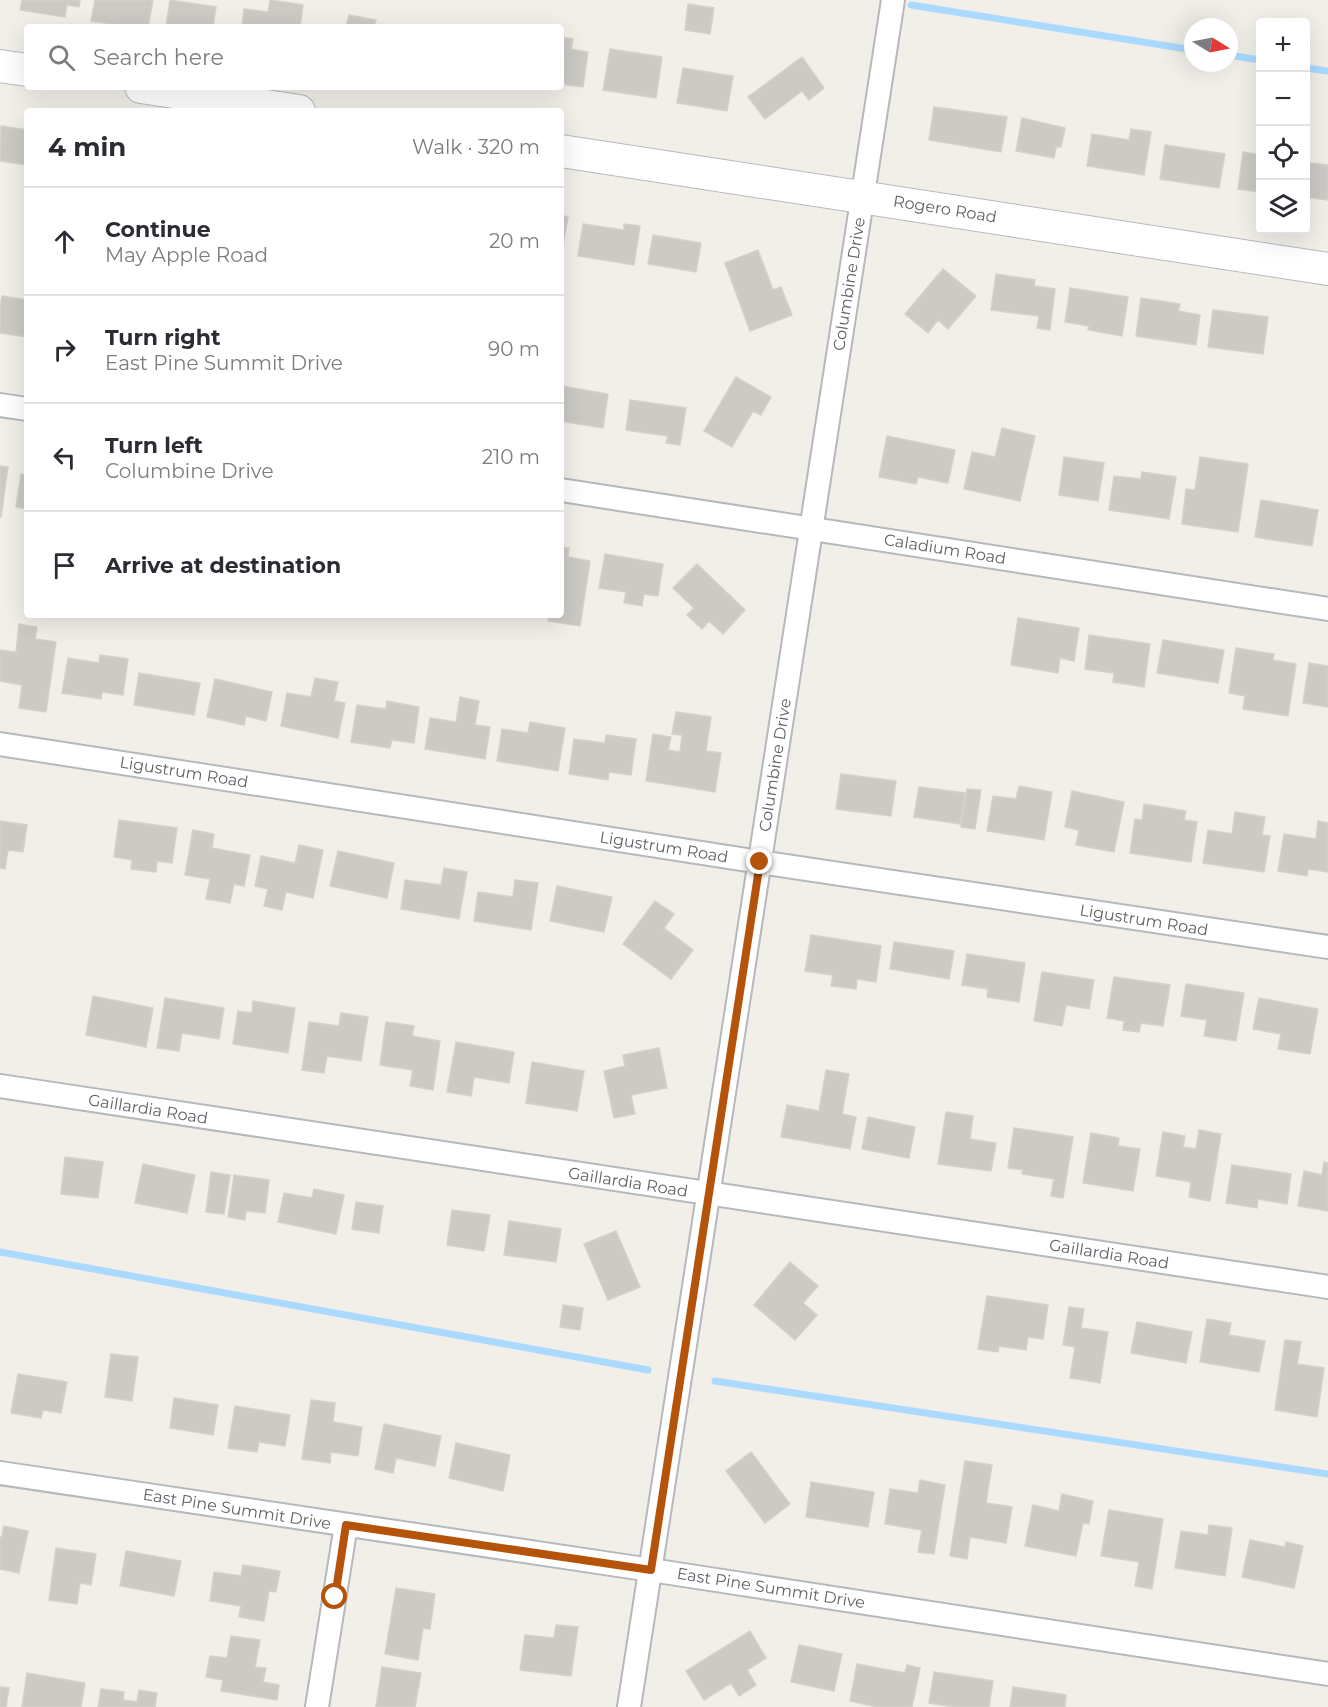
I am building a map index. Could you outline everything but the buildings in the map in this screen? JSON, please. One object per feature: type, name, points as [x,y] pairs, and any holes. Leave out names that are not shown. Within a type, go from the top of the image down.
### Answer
[{"type":"main road","points":[[0,66],[24,70]]},
{"type":"main road","points":[[161,90],[279,108]]},
{"type":"main road","name":"Rogero Road","points":[[564,151],[1328,269]]},
{"type":"street","name":"Columbine Drive","points":[[629,1707],[893,0]]},
{"type":"street","points":[[0,405],[24,409]]},
{"type":"street","name":"Caladium Road","points":[[564,490],[1328,609]]},
{"type":"street","name":"Ligustrum Road","points":[[0,744],[760,862],[1328,947]]},
{"type":"street","name":"Gaillardia Road","points":[[0,1086],[1328,1287]]},
{"type":"street","name":"East Pine Summit Drive","points":[[0,1473],[1328,1674]]},
{"type":"street","points":[[317,1707],[346,1525]]},
{"type":"waterway","points":[[911,5],[1184,49]]},
{"type":"waterway","points":[[1238,56],[1256,59]]},
{"type":"waterway","points":[[1310,69],[1328,71]]},
{"type":"waterway","points":[[0,1252],[648,1370]]},
{"type":"waterway","points":[[715,1381],[1328,1474]]},
{"type":"route","points":[[335,1597],[346,1525],[651,1570],[760,862]]}]
